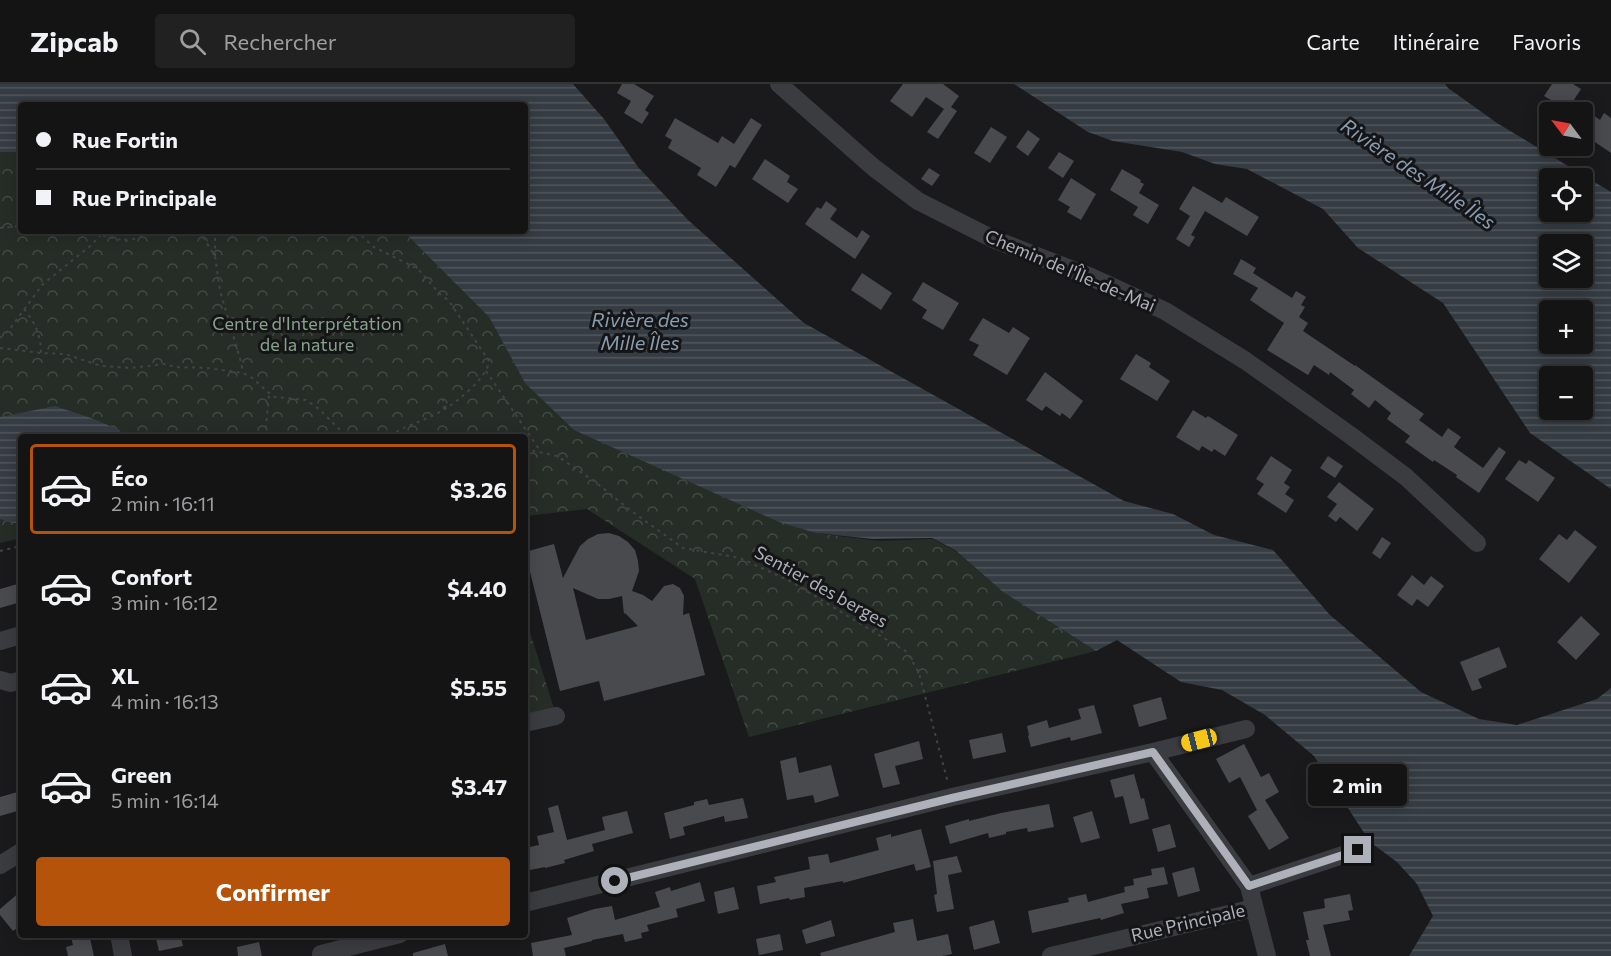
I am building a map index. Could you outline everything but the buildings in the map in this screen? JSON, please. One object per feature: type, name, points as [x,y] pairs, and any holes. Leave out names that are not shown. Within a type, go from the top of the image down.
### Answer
[{"type":"street","name":"Chemin de l'Île-de-Mai","points":[[779,84],[873,167],[918,201],[993,239],[1091,277],[1165,311],[1246,361],[1406,477],[1477,543]]},
{"type":"street","points":[[0,641],[18,636]]},
{"type":"street","points":[[0,680],[10,683],[18,682]]},
{"type":"street","points":[[528,722],[556,716]]},
{"type":"street","points":[[528,902],[952,798],[1246,729]]},
{"type":"street","points":[[1153,752],[1249,886],[1267,956]]},
{"type":"street","name":"Rue Principale","points":[[1249,886],[1358,850]]},
{"type":"street","points":[[0,865],[18,854]]},
{"type":"street","name":"Rue Principale","points":[[1051,956],[1254,908]]},
{"type":"street","points":[[120,938],[123,956]]},
{"type":"street","points":[[321,955],[385,938]]},
{"type":"path","points":[[0,228],[18,226]]},
{"type":"path","points":[[92,234],[126,241],[153,234]]},
{"type":"path","points":[[124,234],[126,241]]},
{"type":"path","points":[[201,234],[215,256]]},
{"type":"path","points":[[216,234],[215,256],[220,291],[243,373]]},
{"type":"path","points":[[359,234],[374,247],[418,269],[449,301],[489,362],[489,366],[478,382],[445,409],[392,434]]},
{"type":"path","points":[[0,338],[9,330],[43,284],[100,236]]},
{"type":"path","points":[[24,309],[36,328],[40,339],[41,354]]},
{"type":"path","points":[[0,348],[41,354],[64,354],[101,366],[131,368],[165,364],[175,367],[207,368],[243,373],[275,397],[306,400],[319,409],[344,434]]},
{"type":"path","points":[[486,371],[541,453]]},
{"type":"path","points":[[265,434],[270,394]]},
{"type":"path","name":"Sentier des berges","points":[[528,450],[557,456],[683,548],[740,558],[790,581],[907,652],[919,673],[952,798]]},
{"type":"path","points":[[0,551],[18,547]]},
{"type":"green space","name":"Centre d'Interprétation de la nature","points":[[0,152],[18,152],[18,234],[406,234],[489,317],[525,383],[647,462],[781,521],[822,534],[879,541],[932,539],[954,550],[1003,592],[1096,651],[749,737],[695,579],[587,509],[528,516],[528,434],[18,434],[18,539],[0,543]]},
{"type":"green space","points":[[528,626],[556,715],[528,721]]},
{"type":"water","name":"Rivière des Mille Îles","points":[[0,84],[573,84],[604,119],[638,167],[688,220],[804,323],[1124,501],[1173,514],[1214,535],[1273,550],[1330,615],[1421,692],[1479,719],[1517,725],[1597,699],[1611,688],[1611,956],[1409,956],[1433,916],[1417,884],[1397,862],[1370,842],[1314,756],[1265,715],[1222,690],[1181,682],[1117,640],[1096,651],[1003,592],[955,550],[932,538],[873,539],[816,533],[779,522],[574,430],[525,383],[489,317],[406,234],[528,234],[528,102],[18,102],[18,152],[0,152]]},
{"type":"water","name":"Rivière des Mille Îles","points":[[1014,84],[1445,84],[1497,123],[1539,148],[1539,156],[1552,156],[1571,168],[1539,168],[1539,222],[1593,222],[1593,181],[1611,192],[1611,489],[1530,433],[1443,303],[1358,248],[1323,209],[1247,169],[1215,164],[1182,152],[1113,141],[1088,132]]},
{"type":"water","points":[[55,406],[120,430],[121,434],[18,434],[18,523],[14,523],[0,519],[0,417]]},
{"type":"route","points":[[615,881],[952,798],[1153,752],[1249,886],[1358,850]]}]
